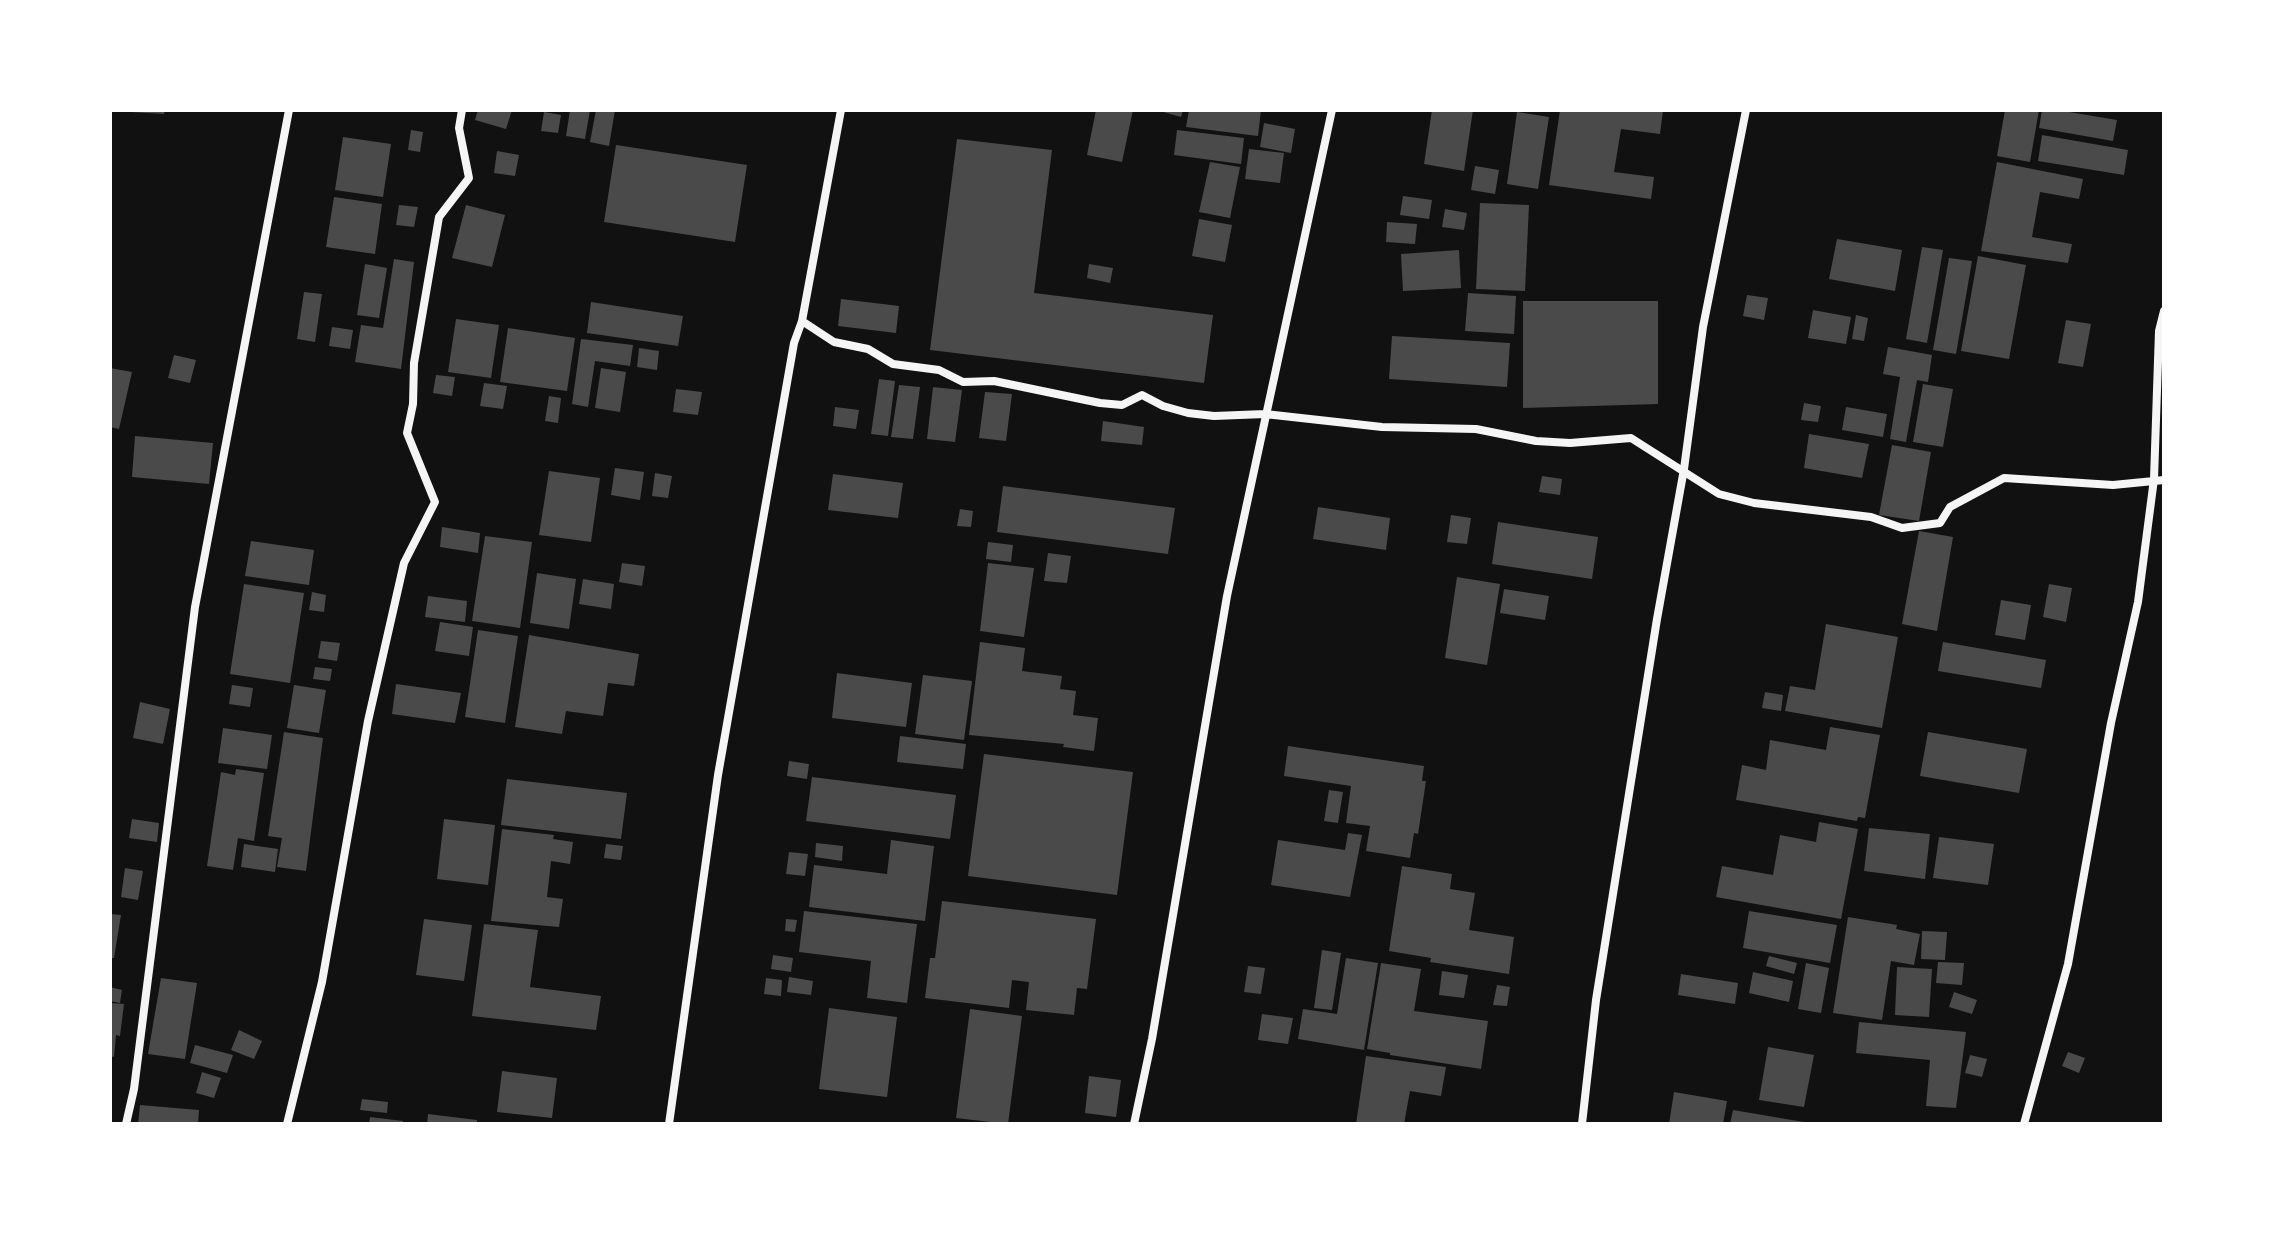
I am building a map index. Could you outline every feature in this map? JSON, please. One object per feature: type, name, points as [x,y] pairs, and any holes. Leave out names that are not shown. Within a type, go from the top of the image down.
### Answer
[{"type":"street","points":[[126,1124],[134,1089],[195,607],[289,110]]},
{"type":"street","points":[[287,1124],[322,982],[368,721],[404,563],[435,502],[407,433],[413,404],[414,363],[439,217],[469,178],[459,128],[462,110]]},
{"type":"street","points":[[669,1124],[718,775],[794,343],[802,321],[841,110]]},
{"type":"street","points":[[1134,1124],[1155,1023],[1227,596],[1332,110]]},
{"type":"street","points":[[1582,1124],[1596,1000],[1684,469],[1703,327],[1746,110]]},
{"type":"street","points":[[2024,1124],[2068,964],[2111,723],[2138,602],[2154,479],[2159,331],[2164,311]]},
{"type":"street","points":[[802,321],[834,342],[868,349],[893,364],[939,370],[963,382],[994,381],[1122,405],[1142,395],[1163,406],[1214,416],[1265,414],[1382,427],[1476,429],[1536,441],[1570,443],[1631,438],[1719,494],[1754,503],[1871,517],[1902,528],[1940,523],[1950,507],[2004,478],[2113,485],[2164,480]]},
{"type":"building","points":[[131,110],[165,110],[164,114]]},
{"type":"building","points":[[478,110],[512,110],[506,129],[475,120]]},
{"type":"building","points":[[570,110],[590,110],[585,139],[566,136]]},
{"type":"building","points":[[596,110],[615,110],[609,146],[590,142]]},
{"type":"building","points":[[1096,110],[1133,110],[1122,162],[1087,155]]},
{"type":"building","points":[[1156,110],[1183,110],[1181,117]]},
{"type":"building","points":[[1189,110],[1261,110],[1258,136],[1186,127]]},
{"type":"building","points":[[1432,110],[1473,110],[1464,171],[1424,164]]},
{"type":"building","points":[[1560,110],[1663,110],[1660,134],[1621,129],[1614,172],[1654,177],[1651,199],[1549,185]]},
{"type":"building","points":[[2005,110],[2039,110],[2030,162],[1997,156]]},
{"type":"building","points":[[2042,110],[2117,120],[2113,141],[2039,128]]},
{"type":"building","points":[[544,112],[561,115],[558,133],[541,131]]},
{"type":"building","points":[[1517,112],[1549,117],[1538,189],[1507,184]]},
{"type":"building","points":[[1264,123],[1295,129],[1291,153],[1260,147]]},
{"type":"building","points":[[411,130],[423,132],[420,152],[408,150]]},
{"type":"building","points":[[1177,130],[1244,138],[1241,164],[1174,155]]},
{"type":"building","points":[[2042,135],[2128,150],[2124,175],[2038,161]]},
{"type":"building","points":[[343,137],[391,144],[383,197],[335,190]]},
{"type":"building","points":[[957,139],[1052,150],[1034,293],[1213,315],[1204,383],[930,350]]},
{"type":"building","points":[[616,145],[747,165],[735,242],[604,222]]},
{"type":"building","points":[[1249,149],[1284,153],[1280,183],[1245,179]]},
{"type":"building","points":[[497,151],[519,155],[515,176],[494,173]]},
{"type":"building","points":[[1210,162],[1240,167],[1230,218],[1199,212]]},
{"type":"building","points":[[1997,162],[2083,179],[2079,199],[2040,192],[2032,237],[2072,244],[2068,263],[1981,251]]},
{"type":"building","points":[[1475,166],[1499,170],[1495,194],[1471,190]]},
{"type":"building","points":[[1403,196],[1432,200],[1429,219],[1400,215]]},
{"type":"building","points":[[334,197],[382,204],[375,254],[326,247]]},
{"type":"building","points":[[1480,203],[1529,205],[1525,291],[1476,289]]},
{"type":"building","points":[[399,205],[418,207],[414,227],[396,225]]},
{"type":"building","points":[[466,205],[505,215],[492,267],[452,258]]},
{"type":"building","points":[[1445,209],[1467,213],[1464,230],[1442,227]]},
{"type":"building","points":[[1199,219],[1232,225],[1225,262],[1192,256]]},
{"type":"building","points":[[1387,222],[1417,224],[1415,244],[1386,242]]},
{"type":"building","points":[[1837,239],[1902,250],[1895,291],[1829,279]]},
{"type":"building","points":[[1922,247],[1943,250],[1927,343],[1906,339]]},
{"type":"building","points":[[1459,250],[1461,288],[1403,291],[1401,254]]},
{"type":"building","points":[[1978,256],[2026,265],[2009,359],[1961,351]]},
{"type":"building","points":[[1949,258],[1972,261],[1956,354],[1933,350]]},
{"type":"building","points":[[394,259],[414,262],[401,369],[355,362],[361,325],[383,328]]},
{"type":"building","points":[[365,264],[387,268],[379,318],[357,315]]},
{"type":"building","points":[[1089,264],[1113,268],[1110,283],[1087,278]]},
{"type":"building","points":[[304,292],[322,294],[315,342],[297,339]]},
{"type":"building","points":[[1468,293],[1516,296],[1514,334],[1465,331]]},
{"type":"building","points":[[1747,295],[1768,298],[1764,320],[1743,316]]},
{"type":"building","points":[[841,299],[899,306],[896,333],[838,326]]},
{"type":"building","points":[[1523,301],[1658,301],[1658,404],[1523,408]]},
{"type":"building","points":[[591,302],[683,316],[678,346],[587,333]]},
{"type":"building","points":[[1813,310],[1851,317],[1846,344],[1808,338]]},
{"type":"building","points":[[1856,315],[1868,318],[1864,341],[1852,339]]},
{"type":"building","points":[[456,319],[499,325],[491,378],[448,372]]},
{"type":"building","points":[[2066,320],[2091,324],[2083,367],[2058,363]]},
{"type":"building","points":[[332,327],[353,330],[350,349],[329,346]]},
{"type":"building","points":[[508,328],[575,338],[567,391],[500,382]]},
{"type":"building","points":[[1392,336],[1510,343],[1507,387],[1389,379]]},
{"type":"building","points":[[581,339],[633,345],[630,366],[595,361],[588,407],[572,404]]},
{"type":"building","points":[[1888,347],[1932,355],[1928,382],[1917,380],[1906,442],[1890,439],[1900,377],[1883,374]]},
{"type":"building","points":[[639,348],[659,351],[657,370],[637,367]]},
{"type":"building","points":[[174,355],[196,360],[190,383],[168,378]]},
{"type":"building","points":[[110,368],[132,372],[119,429],[110,427]]},
{"type":"building","points":[[601,368],[626,372],[620,412],[595,408]]},
{"type":"building","points":[[436,375],[455,377],[452,396],[433,393]]},
{"type":"building","points":[[879,379],[895,381],[888,436],[871,434]]},
{"type":"building","points":[[484,383],[507,386],[503,409],[480,406]]},
{"type":"building","points":[[1923,384],[1953,389],[1943,447],[1913,442]]},
{"type":"building","points":[[899,385],[920,387],[913,439],[891,437]]},
{"type":"building","points":[[933,387],[962,390],[955,442],[927,439]]},
{"type":"building","points":[[676,389],[702,392],[698,415],[673,412]]},
{"type":"building","points":[[985,392],[1012,394],[1006,441],[979,438]]},
{"type":"building","points":[[549,396],[561,398],[558,423],[545,421]]},
{"type":"building","points":[[1804,403],[1821,406],[1818,422],[1801,420]]},
{"type":"building","points":[[835,407],[859,410],[856,429],[833,426]]},
{"type":"building","points":[[1846,407],[1887,414],[1883,437],[1842,430]]},
{"type":"building","points":[[1103,421],[1144,427],[1142,445],[1101,441]]},
{"type":"building","points":[[1809,434],[1869,444],[1862,478],[1804,468]]},
{"type":"building","points":[[135,436],[213,443],[209,484],[132,477]]},
{"type":"building","points":[[1892,445],[1931,452],[1919,521],[1879,515]]},
{"type":"building","points":[[615,468],[644,472],[640,500],[611,495]]},
{"type":"building","points":[[549,471],[600,478],[591,542],[539,535]]},
{"type":"building","points":[[655,473],[672,476],[668,498],[652,496]]},
{"type":"building","points":[[833,474],[903,483],[898,518],[828,510]]},
{"type":"building","points":[[1542,476],[1562,479],[1560,495],[1539,492]]},
{"type":"building","points":[[1003,486],[1175,508],[1168,554],[997,532]]},
{"type":"building","points":[[1318,507],[1390,518],[1386,550],[1313,539]]},
{"type":"building","points":[[960,509],[973,511],[971,527],[957,526]]},
{"type":"building","points":[[1451,515],[1471,518],[1467,544],[1447,542]]},
{"type":"building","points":[[1498,522],[1598,537],[1592,579],[1492,564]]},
{"type":"building","points":[[442,527],[480,533],[478,553],[440,547]]},
{"type":"building","points":[[1919,531],[1953,537],[1937,631],[1902,624]]},
{"type":"building","points":[[485,536],[532,542],[520,628],[472,621]]},
{"type":"building","points":[[251,541],[314,550],[309,585],[245,576]]},
{"type":"building","points":[[988,542],[1013,545],[1011,562],[986,559]]},
{"type":"building","points":[[1048,553],[1071,556],[1067,583],[1044,581]]},
{"type":"building","points":[[622,563],[645,566],[642,586],[619,582]]},
{"type":"building","points":[[988,563],[1034,568],[1024,637],[980,631]]},
{"type":"building","points":[[537,573],[576,579],[569,629],[530,623]]},
{"type":"building","points":[[1457,577],[1500,584],[1487,665],[1445,658]]},
{"type":"building","points":[[583,579],[614,584],[611,609],[579,604]]},
{"type":"building","points":[[244,584],[304,593],[290,683],[230,674]]},
{"type":"building","points":[[2049,584],[2072,588],[2066,622],[2043,617]]},
{"type":"building","points":[[1504,589],[1549,596],[1545,620],[1500,613]]},
{"type":"building","points":[[312,592],[326,595],[324,612],[309,610]]},
{"type":"building","points":[[428,596],[467,601],[465,622],[425,617]]},
{"type":"building","points":[[2001,600],[2031,605],[2025,640],[1995,635]]},
{"type":"building","points":[[440,622],[473,627],[469,656],[435,651]]},
{"type":"building","points":[[1826,624],[1898,637],[1882,728],[1785,711],[1790,686],[1815,690]]},
{"type":"building","points":[[478,630],[518,636],[505,723],[465,717]]},
{"type":"building","points":[[529,635],[639,654],[634,686],[608,683],[603,716],[566,711],[562,734],[515,727]]},
{"type":"building","points":[[321,641],[340,643],[337,661],[318,658]]},
{"type":"building","points":[[980,642],[1025,648],[1022,671],[1062,676],[1060,689],[1076,691],[1073,715],[1098,718],[1094,751],[1063,747],[1064,744],[969,735]]},
{"type":"building","points":[[1943,642],[2046,660],[2041,688],[1938,671]]},
{"type":"building","points":[[315,667],[332,669],[330,681],[313,679]]},
{"type":"building","points":[[837,673],[912,683],[906,727],[832,718]]},
{"type":"building","points":[[923,675],[972,681],[964,740],[915,734]]},
{"type":"building","points":[[396,684],[461,693],[455,723],[392,714]]},
{"type":"building","points":[[232,685],[253,688],[250,707],[229,704]]},
{"type":"building","points":[[294,685],[326,690],[319,733],[287,728]]},
{"type":"building","points":[[1765,692],[1783,695],[1781,711],[1762,708]]},
{"type":"building","points":[[140,702],[170,709],[163,744],[133,738]]},
{"type":"building","points":[[1830,727],[1880,735],[1865,818],[1858,817],[1857,821],[1736,800],[1742,765],[1766,770],[1770,740],[1826,750]]},
{"type":"building","points":[[223,728],[272,735],[267,769],[218,763]]},
{"type":"building","points":[[284,732],[323,738],[306,871],[277,867],[282,838],[268,836]]},
{"type":"building","points":[[1928,732],[2027,749],[2019,793],[1920,776]]},
{"type":"building","points":[[900,736],[966,744],[963,769],[897,762]]},
{"type":"building","points":[[1288,746],[1424,766],[1422,781],[1426,781],[1418,834],[1414,833],[1410,858],[1366,851],[1370,826],[1346,823],[1351,786],[1284,776]]},
{"type":"building","points":[[984,754],[1133,772],[1117,895],[968,876]]},
{"type":"building","points":[[789,761],[809,764],[807,779],[787,776]]},
{"type":"building","points":[[236,769],[264,773],[254,841],[238,838],[233,870],[207,866],[221,772],[235,775]]},
{"type":"building","points":[[812,777],[956,795],[950,839],[806,821]]},
{"type":"building","points":[[507,779],[627,793],[621,839],[501,825]]},
{"type":"building","points":[[1329,790],[1343,792],[1338,823],[1324,821]]},
{"type":"building","points":[[132,819],[159,823],[157,842],[129,838]]},
{"type":"building","points":[[444,819],[495,825],[488,885],[437,879]]},
{"type":"building","points":[[1819,822],[1858,829],[1841,919],[1716,897],[1722,866],[1773,875],[1780,835],[1816,842]]},
{"type":"building","points":[[1869,828],[1930,834],[1925,879],[1864,871]]},
{"type":"building","points":[[502,829],[554,835],[553,839],[573,842],[570,864],[551,861],[547,897],[563,899],[559,927],[491,921]]},
{"type":"building","points":[[1348,833],[1362,835],[1350,897],[1271,885],[1278,840],[1345,850]]},
{"type":"building","points":[[1939,837],[1994,844],[1988,885],[1933,878]]},
{"type":"building","points":[[891,840],[934,846],[925,921],[809,907],[814,865],[887,874]]},
{"type":"building","points":[[816,843],[843,846],[842,861],[815,857]]},
{"type":"building","points":[[244,844],[278,849],[275,872],[241,867]]},
{"type":"building","points":[[606,844],[623,846],[621,860],[604,858]]},
{"type":"building","points":[[789,852],[808,854],[805,876],[786,874]]},
{"type":"building","points":[[1402,866],[1452,874],[1450,889],[1475,893],[1469,930],[1514,937],[1509,974],[1430,962],[1431,958],[1389,951]]},
{"type":"building","points":[[125,868],[143,871],[138,900],[121,897]]},
{"type":"building","points":[[942,901],[1096,919],[1087,989],[1077,988],[1074,1015],[1026,1010],[1029,982],[1012,980],[1009,1008],[925,998],[930,958],[935,958]]},
{"type":"building","points":[[804,911],[917,924],[907,1003],[867,998],[871,961],[799,952]]},
{"type":"building","points":[[1749,911],[1837,925],[1830,963],[1743,948]]},
{"type":"building","points":[[110,914],[121,915],[114,958],[110,958]]},
{"type":"building","points":[[1848,917],[1897,925],[1896,929],[1920,934],[1914,965],[1891,961],[1882,1020],[1833,1013]]},
{"type":"building","points":[[424,919],[472,925],[464,981],[416,975]]},
{"type":"building","points":[[786,919],[797,920],[795,932],[785,931]]},
{"type":"building","points":[[484,924],[538,930],[530,987],[601,996],[596,1030],[472,1016]]},
{"type":"building","points":[[1922,931],[1947,932],[1945,960],[1921,959]]},
{"type":"building","points":[[1322,950],[1341,953],[1332,1010],[1314,1008]]},
{"type":"building","points":[[773,955],[793,958],[791,972],[771,969]]},
{"type":"building","points":[[1769,956],[1797,963],[1794,974],[1766,966]]},
{"type":"building","points":[[1346,958],[1378,963],[1364,1050],[1298,1039],[1303,1009],[1337,1014]]},
{"type":"building","points":[[1938,962],[1964,963],[1962,985],[1936,983]]},
{"type":"building","points":[[1381,963],[1421,969],[1414,1011],[1488,1021],[1481,1069],[1367,1049]]},
{"type":"building","points":[[1806,963],[1829,968],[1821,1013],[1798,1009]]},
{"type":"building","points":[[1248,966],[1265,968],[1261,994],[1244,992]]},
{"type":"building","points":[[1897,967],[1932,969],[1929,1017],[1895,1015]]},
{"type":"building","points":[[1442,971],[1468,975],[1464,998],[1439,995]]},
{"type":"building","points":[[1753,972],[1793,981],[1789,1002],[1749,993]]},
{"type":"building","points":[[1681,974],[1738,983],[1735,1004],[1678,995]]},
{"type":"building","points":[[789,977],[813,981],[811,995],[787,992]]},
{"type":"building","points":[[161,978],[197,983],[185,1059],[148,1054]]},
{"type":"building","points":[[766,978],[782,980],[781,996],[764,994]]},
{"type":"building","points":[[1497,985],[1510,987],[1507,1006],[1493,1005]]},
{"type":"building","points":[[110,987],[122,990],[120,1003],[110,1001]]},
{"type":"building","points":[[1954,992],[1977,1000],[1972,1014],[1949,1007]]},
{"type":"building","points":[[110,1003],[124,1004],[114,1057],[110,1056]]},
{"type":"building","points":[[829,1008],[897,1017],[887,1097],[819,1089]]},
{"type":"building","points":[[970,1009],[1022,1016],[1008,1124],[956,1118]]},
{"type":"building","points":[[1262,1014],[1293,1018],[1288,1044],[1258,1040]]},
{"type":"building","points":[[1859,1022],[1966,1032],[1956,1108],[1926,1106],[1930,1060],[1856,1053]]},
{"type":"building","points":[[239,1030],[262,1041],[254,1059],[231,1050]]},
{"type":"building","points":[[195,1045],[233,1055],[227,1073],[190,1063]]},
{"type":"building","points":[[1768,1047],[1814,1055],[1804,1107],[1759,1100]]},
{"type":"building","points":[[2068,1052],[2085,1058],[2079,1073],[2062,1066]]},
{"type":"building","points":[[1970,1055],[1987,1059],[1982,1077],[1965,1073]]},
{"type":"building","points":[[1366,1056],[1446,1067],[1441,1096],[1410,1091],[1404,1124],[1356,1124]]},
{"type":"building","points":[[502,1071],[557,1078],[552,1118],[497,1112]]},
{"type":"building","points":[[202,1072],[221,1078],[214,1098],[196,1093]]},
{"type":"building","points":[[1089,1076],[1121,1080],[1116,1117],[1085,1113]]},
{"type":"building","points":[[1674,1092],[1727,1101],[1723,1124],[1669,1124]]},
{"type":"building","points":[[362,1099],[388,1102],[387,1113],[360,1110]]},
{"type":"building","points":[[140,1105],[199,1110],[198,1124],[138,1124]]},
{"type":"building","points":[[1733,1110],[1804,1122],[1804,1124],[1730,1124]]},
{"type":"building","points":[[428,1114],[477,1120],[477,1124],[427,1124]]},
{"type":"building","points":[[370,1117],[403,1121],[403,1124],[369,1124]]}]
